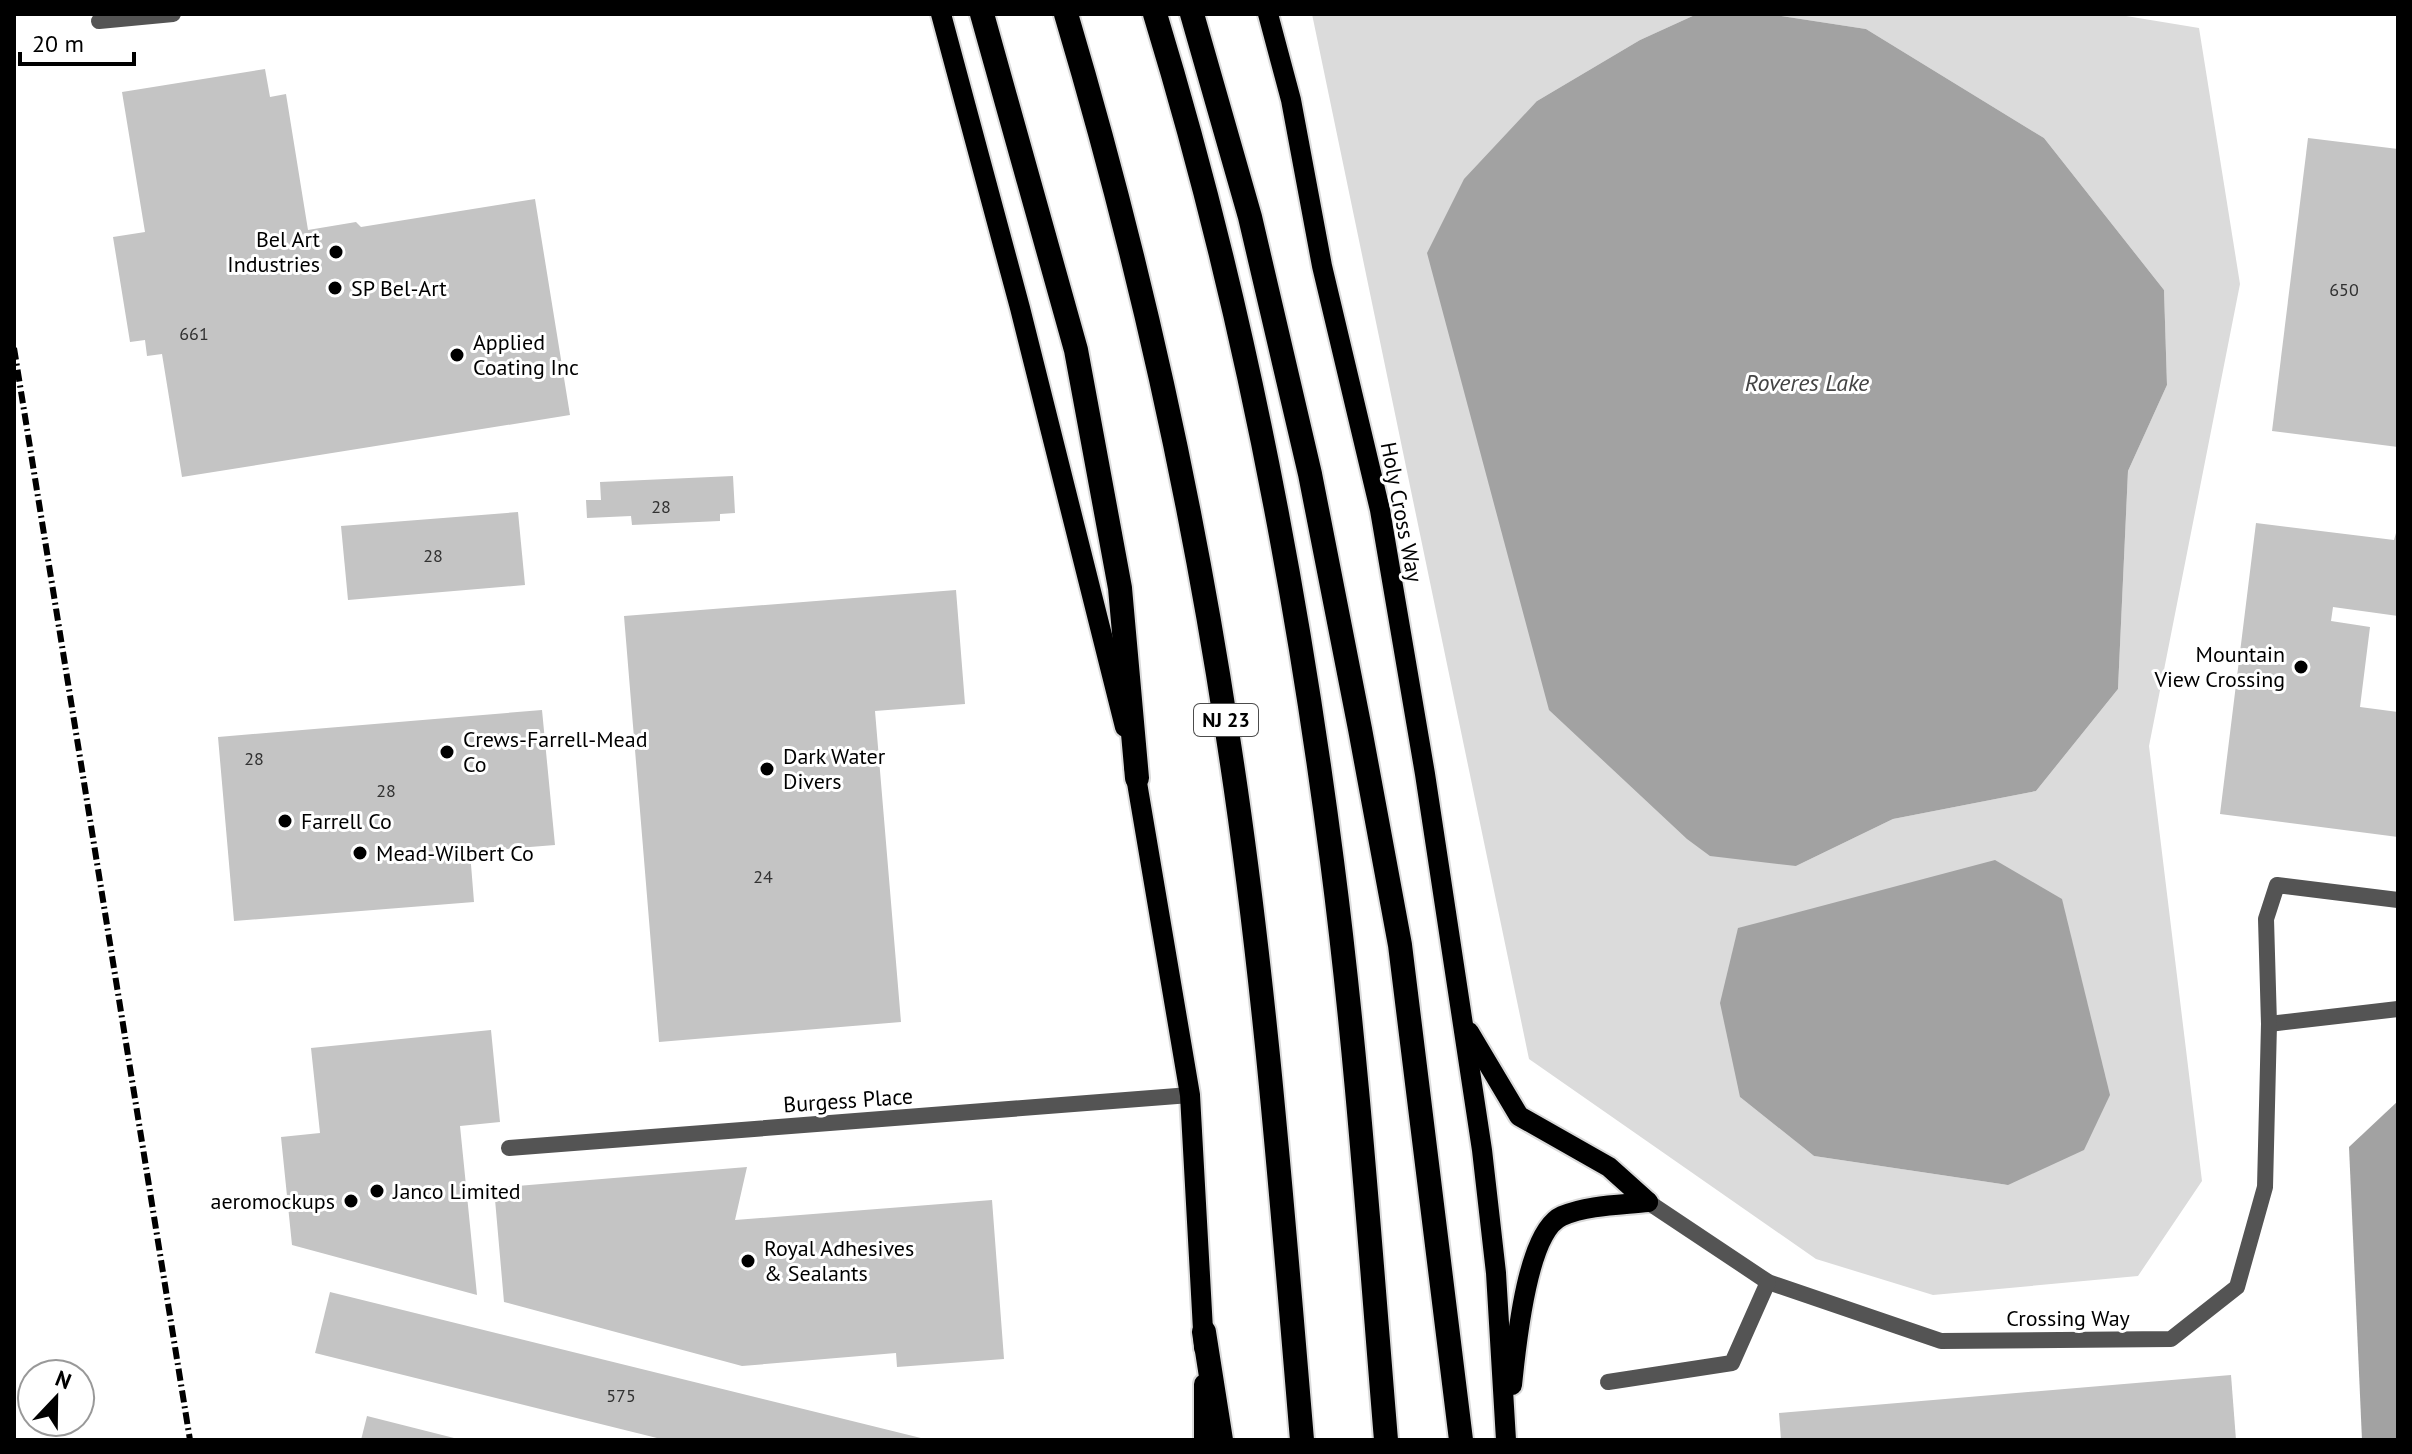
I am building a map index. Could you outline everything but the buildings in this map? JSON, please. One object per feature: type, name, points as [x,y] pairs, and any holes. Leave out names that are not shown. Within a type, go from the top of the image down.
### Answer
[{"type":"highway","points":[[982,14],[1076,350],[1120,588],[1137,778]]},
{"type":"highway","name":"NJ 23","points":[[1066,14],[1151,335],[1218,675],[1259,986],[1302,1440]]},
{"type":"highway","points":[[1155,14],[1205,191],[1238,335],[1265,457],[1312,719],[1347,994],[1386,1440]]},
{"type":"highway","points":[[1192,14],[1250,217],[1310,474],[1360,729],[1400,945],[1461,1440]]},
{"type":"highway","points":[[1204,1332],[1221,1440]]},
{"type":"main road","points":[[941,14],[1020,308],[1137,778],[1190,1095],[1204,1332],[1204,1440]]},
{"type":"main road","name":"Holy Cross Way","points":[[1268,14],[1291,100],[1322,266],[1380,510],[1465,1025],[1496,1273],[1506,1440]]},
{"type":"main road","points":[[1465,1025],[1519,1116],[1609,1167],[1648,1202]]},
{"type":"main road","points":[[1506,1440],[1520,1311],[1539,1244],[1559,1217],[1585,1209],[1648,1202]]},
{"type":"lane","points":[[99,21],[173,14]]},
{"type":"lane","name":"Crossing Way","points":[[1648,1202],[1768,1282],[1941,1341],[2171,1339],[2237,1287],[2265,1187],[2269,1024],[2266,919],[2277,885],[2398,900]]},
{"type":"lane","points":[[2269,1024],[2398,1009]]},
{"type":"lane","name":"Burgess Place","points":[[509,1148],[1190,1095]]},
{"type":"lane","points":[[1608,1382],[1732,1363],[1768,1282]]},
{"type":"shaded area","points":[[1312,14],[1697,14],[1640,40],[1537,101],[1796,866],[1893,819],[2036,791],[2118,689],[2128,471],[2167,385],[2164,290],[2044,138],[1866,29],[1769,14],[2114,14],[2199,28],[2240,284],[2149,746],[2202,1181],[2138,1276],[1933,1295],[1816,1259],[1529,1059]],"holes":[[[1740,1097],[2008,1185],[1814,1156]]]},
{"type":"water","name":"Roveres Lake","points":[[1697,14],[1769,14],[1866,29],[2044,138],[2164,290],[2167,385],[2128,471],[2118,689],[2036,791],[1893,819],[1796,866],[1710,856],[1687,839],[1549,710],[1427,253],[1464,179],[1537,101],[1640,40]]},
{"type":"water","points":[[1995,860],[2062,899],[2110,1095],[2084,1150],[2008,1185],[1814,1156],[1740,1097],[1720,1003],[1738,928]]},
{"type":"water","points":[[2398,1101],[2398,1440],[2362,1440],[2349,1147]]},
{"type":"railway","points":[[14,348],[190,1440]]},
{"type":"place","name":"Bel Art Industries","points":[[336,252]]},
{"type":"place","name":"SP Bel-Art","points":[[335,288]]},
{"type":"place","name":"Applied Coating Inc","points":[[457,355]]},
{"type":"place","name":"Mountain View Crossing","points":[[2301,667]]},
{"type":"place","name":"Crews-Farrell-Mead Co","points":[[447,752]]},
{"type":"place","name":"Dark Water Divers","points":[[767,769]]},
{"type":"place","name":"Farrell Co","points":[[285,821]]},
{"type":"place","name":"Mead-Wilbert Co","points":[[360,853]]},
{"type":"place","name":"Janco Limited","points":[[377,1191]]},
{"type":"place","name":"aeromockups","points":[[351,1201]]},
{"type":"place","name":"Royal Adhesives & Sealants","points":[[748,1261]]}]
